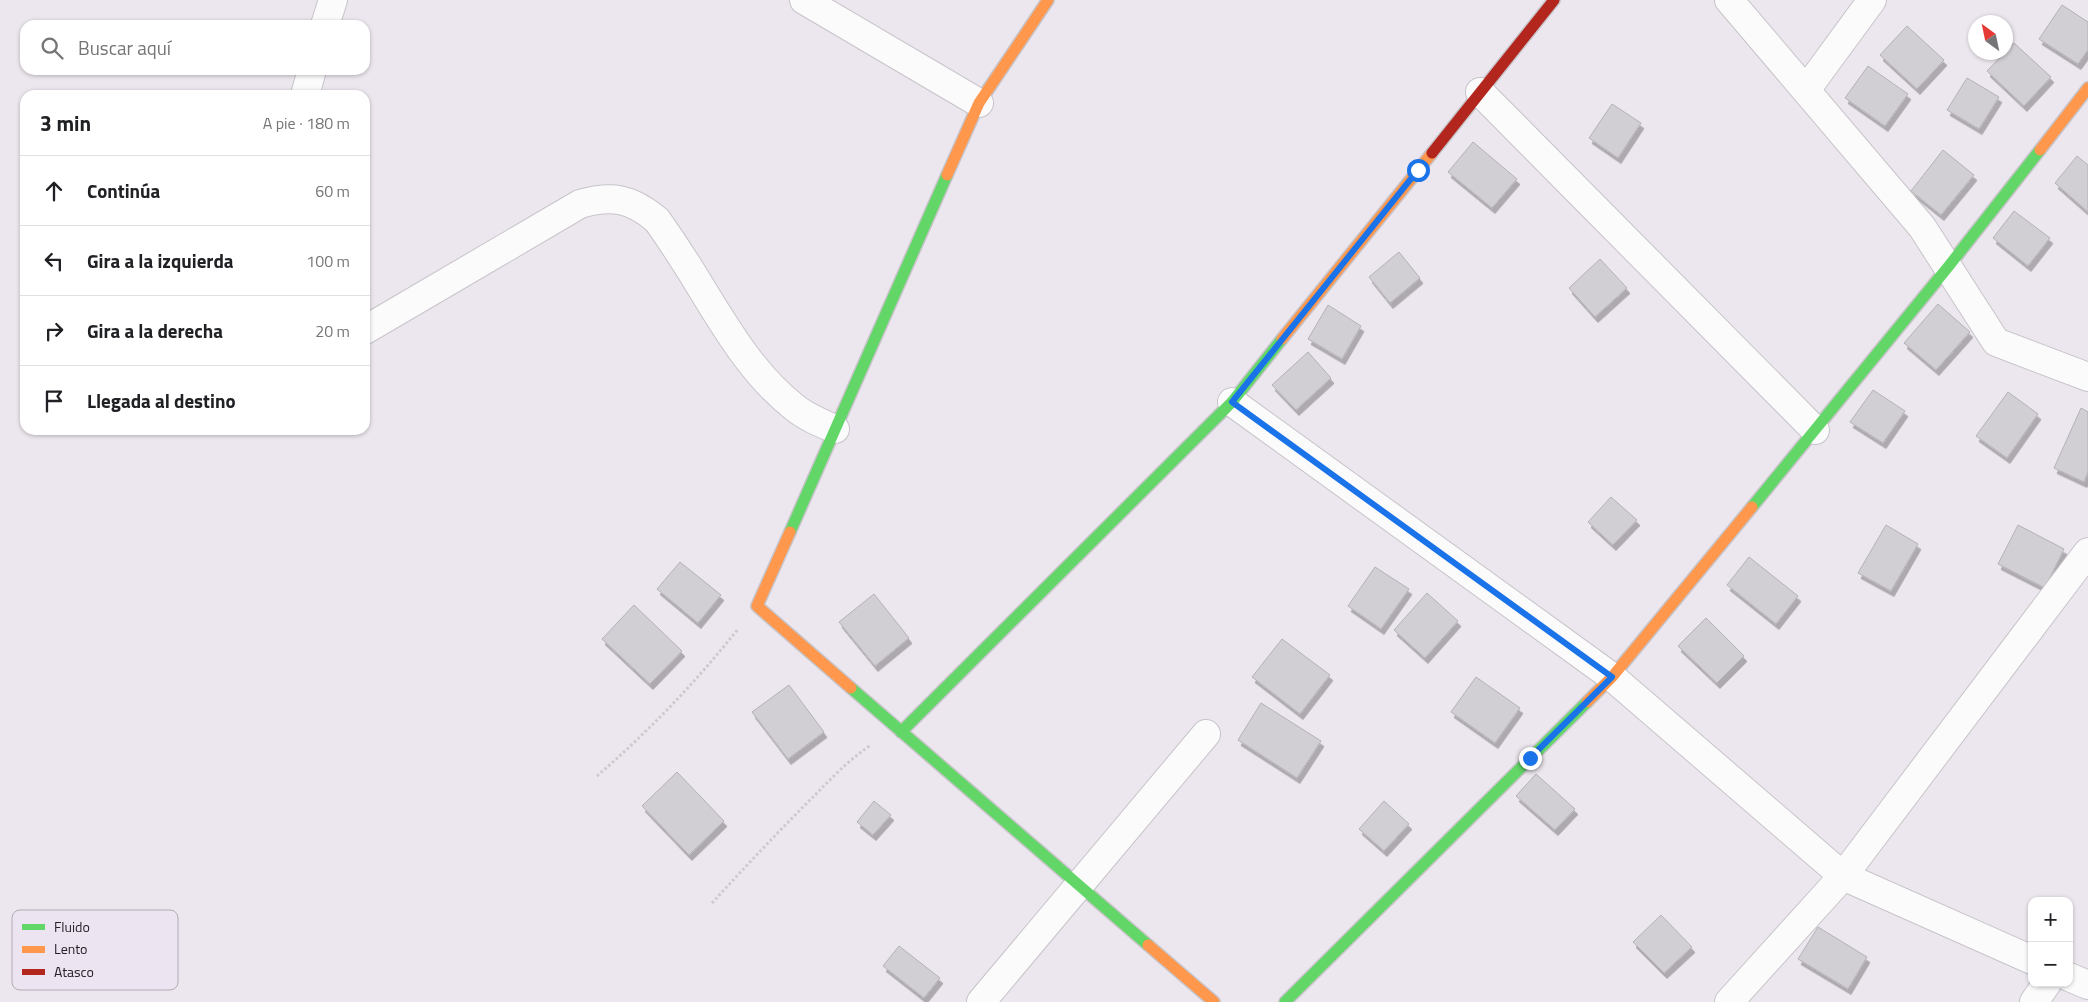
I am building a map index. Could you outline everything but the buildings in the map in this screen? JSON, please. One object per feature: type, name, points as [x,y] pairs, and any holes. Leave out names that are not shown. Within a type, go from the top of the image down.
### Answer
[{"type":"street","points":[[327,20],[333,0]]},
{"type":"street","points":[[804,0],[979,103]]},
{"type":"street","points":[[1048,0],[979,103],[756,606],[1214,1002]]},
{"type":"street","points":[[902,732],[1232,402],[1554,0]]},
{"type":"street","points":[[1729,0],[1922,227],[1996,342],[2088,377]]},
{"type":"street","points":[[1806,90],[1872,0]]},
{"type":"street","points":[[307,90],[311,75]]},
{"type":"street","points":[[1285,1002],[1612,677],[1948,267],[2088,88]]},
{"type":"street","points":[[1480,92],[1815,430]]},
{"type":"street","points":[[370,327],[580,204],[596,200],[614,199],[630,202],[657,220],[724,326],[762,376],[796,409],[834,429]]},
{"type":"street","points":[[1232,402],[1612,677],[1843,876],[2028,958]]},
{"type":"street","points":[[1729,1002],[1843,876],[2088,552]]},
{"type":"street","points":[[981,1002],[1206,734]]},
{"type":"street","points":[[2073,979],[2088,985]]},
{"type":"street","points":[[2034,1002],[2045,987]]},
{"type":"path","points":[[597,776],[632,746],[690,687],[756,606]]},
{"type":"path","points":[[712,903],[760,851],[854,757],[870,745],[902,732]]},
{"type":"traffic: fast","points":[[1752,507],[1948,267],[2040,150]]},
{"type":"traffic: fast","points":[[790,532],[947,175]]},
{"type":"traffic: fast","points":[[901,732],[1232,402],[1282,339]]},
{"type":"traffic: fast","points":[[851,688],[1148,945]]},
{"type":"traffic: fast","points":[[1285,1002],[1587,702]]},
{"type":"traffic: slow","points":[[947,175],[979,103],[1048,0]]},
{"type":"traffic: slow","points":[[2040,150],[2088,88]]},
{"type":"traffic: slow","points":[[1282,339],[1432,153]]},
{"type":"traffic: slow","points":[[1587,702],[1612,677],[1752,507]]},
{"type":"traffic: slow","points":[[790,532],[757,606],[851,688]]},
{"type":"traffic: slow","points":[[1148,945],[1214,1002]]},
{"type":"traffic: jam","points":[[1432,153],[1554,0]]},
{"type":"route","points":[[1418,170],[1232,402],[1612,677],[1530,758]]}]
